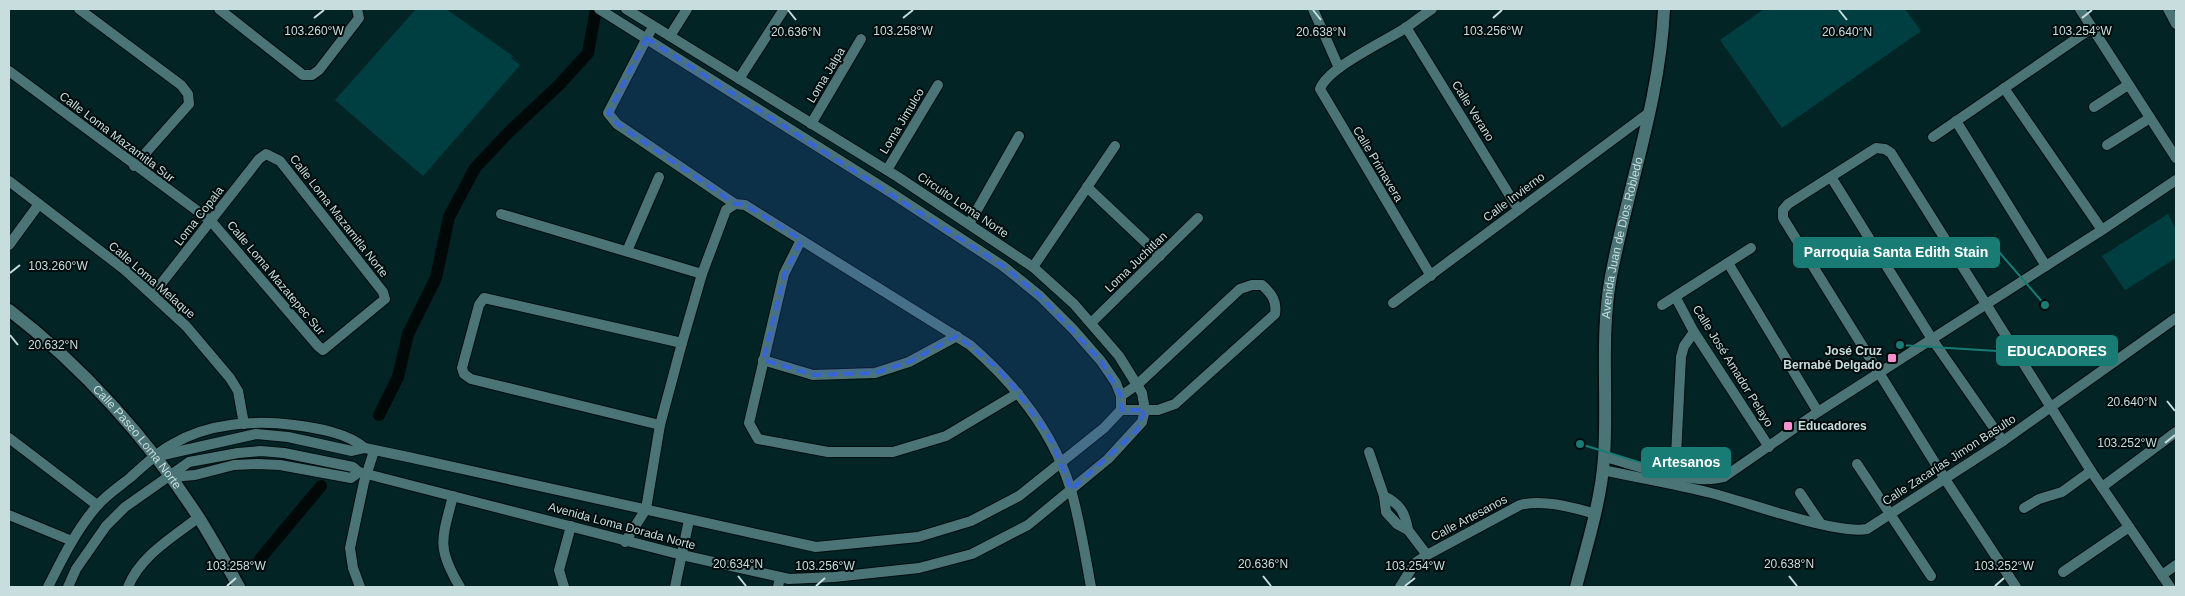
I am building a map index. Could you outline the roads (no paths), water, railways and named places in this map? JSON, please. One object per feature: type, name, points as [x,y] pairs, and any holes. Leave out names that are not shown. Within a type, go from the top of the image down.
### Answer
[{"type":"street","points":[[79,9],[180,85],[188,94],[189,104],[134,166]]},
{"type":"street","points":[[219,9],[303,75],[312,75],[319,70],[359,18],[357,9]]},
{"type":"street","points":[[600,9],[890,192],[1003,266],[1040,296],[1101,361],[1116,383],[1122,396],[1121,410],[1104,428],[1060,463]]},
{"type":"street","name":"Circuito Loma Norte","points":[[626,9],[887,170],[1033,267],[1091,323],[1119,356],[1138,384],[1145,410]]},
{"type":"street","points":[[670,36],[687,9]]},
{"type":"street","points":[[738,79],[784,9]]},
{"type":"street","points":[[1313,9],[1339,68]]},
{"type":"street","name":"Calle Primavera","points":[[1430,276],[1322,95],[1322,84],[1339,68],[1432,9]]},
{"type":"street","name":"Avenida Juan de Dios Robledo","points":[[1576,587],[1595,514],[1603,470],[1606,351],[1611,277],[1650,112],[1663,32],[1664,9]]},
{"type":"street","points":[[2080,9],[2176,158]]},
{"type":"street","points":[[2168,9],[2176,24]]},
{"type":"street","points":[[653,26],[608,113],[617,124],[735,204],[745,205],[970,344],[997,368],[1050,437],[1071,490],[1091,587]]},
{"type":"street","name":"Calle Verano","points":[[1406,27],[1518,209]]},
{"type":"street","points":[[1933,137],[2092,28]]},
{"type":"street","name":"Loma Jalpa","points":[[811,124],[861,39]]},
{"type":"street","name":"Calle Loma Mazamitla Sur","points":[[9,71],[134,166],[211,221]]},
{"type":"street","name":"Loma Jimulco","points":[[887,170],[938,85]]},
{"type":"street","points":[[2094,107],[2128,85]]},
{"type":"street","points":[[2004,88],[2102,230]]},
{"type":"street","name":"Calle Invierno","points":[[1393,302],[1650,112]]},
{"type":"street","points":[[2107,145],[2150,118]]},
{"type":"street","points":[[1956,121],[2046,266]]},
{"type":"street","points":[[969,224],[1020,136]]},
{"type":"street","points":[[1033,267],[1115,146]]},
{"type":"street","points":[[2016,587],[1945,479],[1783,218],[1783,210],[1876,148],[1885,149],[1891,153],[2091,471],[2130,527],[2164,583],[2176,565]]},
{"type":"street","name":"Loma Copala","points":[[153,294],[259,159],[266,154]]},
{"type":"street","name":"Calle Loma Mazamitla Norte","points":[[266,154],[280,161],[383,292],[385,299],[323,350]]},
{"type":"street","points":[[627,252],[660,177]]},
{"type":"street","points":[[890,192],[898,177]]},
{"type":"street","points":[[1831,177],[1932,339],[2002,441]]},
{"type":"street","points":[[1604,457],[1675,475],[1712,480],[1724,477],[1818,412],[1987,305],[2176,180]]},
{"type":"street","name":"Calle Loma Melaque","points":[[9,181],[125,270],[186,326],[230,378],[238,391],[244,424]]},
{"type":"street","points":[[1087,187],[1160,256]]},
{"type":"street","points":[[9,244],[39,204]]},
{"type":"street","points":[[626,542],[646,510],[660,425],[702,274],[726,210],[735,204]]},
{"type":"street","points":[[501,214],[702,274]]},
{"type":"street","name":"Loma Juchitlan","points":[[1091,323],[1198,218]]},
{"type":"street","name":"Calle Loma Mazatepec Sur","points":[[211,221],[323,350]]},
{"type":"street","points":[[801,240],[784,274],[749,422],[758,439],[828,452],[893,452],[946,436],[1018,393]]},
{"type":"street","points":[[1662,305],[1676,298],[1751,248]]},
{"type":"street","points":[[1728,263],[1818,412]]},
{"type":"street","points":[[1121,410],[1158,410],[1175,404],[1275,314],[1277,304],[1271,293],[1262,285],[1252,285],[1240,289],[1138,384],[1122,396]]},
{"type":"street","points":[[660,425],[471,379],[464,374],[462,368],[479,305],[484,298],[682,343]]},
{"type":"street","name":"Calle José Amador Pelayo","points":[[1676,298],[1694,332],[1769,447]]},
{"type":"street","name":"Calle Paseo Loma Norte","points":[[9,310],[72,366],[116,410],[170,477],[199,518],[240,587]]},
{"type":"street","name":"Calle Zacarías Jimon Basulto","points":[[1603,470],[1710,493],[1821,524],[1858,530],[1867,529],[2052,407],[2176,318]]},
{"type":"street","points":[[1675,475],[1681,357],[1684,346],[1694,332]]},
{"type":"street","points":[[763,360],[813,375],[875,374],[910,362],[956,336]]},
{"type":"street","points":[[1071,490],[1108,459],[1131,436],[1142,422],[1145,410]]},
{"type":"street","name":"Avenida Loma Dorada Norte","points":[[48,587],[72,541],[97,506],[154,457],[172,444],[190,435],[244,424],[271,422],[304,427],[355,440],[370,450]]},
{"type":"street","points":[[2102,486],[2176,432]]},
{"type":"street","name":"Avenida Loma Dorada Norte","points":[[154,457],[256,434],[288,437],[352,451],[370,450],[530,482],[689,520],[816,547],[918,537],[971,521],[1019,496],[1060,463]]},
{"type":"street","points":[[9,438],[97,506]]},
{"type":"street","points":[[360,587],[353,568],[350,548],[363,473],[370,450]]},
{"type":"street","name":"Avenida Loma Dorada Norte","points":[[68,587],[82,560],[106,526],[125,507],[189,462],[238,453],[261,451],[284,453],[353,467],[363,473],[682,555],[779,582],[788,578],[834,577],[919,568],[972,554],[1028,525],[1071,490]]},
{"type":"street","points":[[1369,452],[1384,496],[1386,512],[1397,524],[1408,530]]},
{"type":"street","points":[[1857,464],[1931,576]]},
{"type":"street","points":[[2024,508],[2039,499],[2062,492],[2091,471]]},
{"type":"street","points":[[1710,493],[1712,480]]},
{"type":"street","points":[[1800,493],[1821,524]]},
{"type":"street","points":[[453,496],[442,539],[447,566],[460,587]]},
{"type":"street","points":[[1384,496],[1397,503],[1403,511],[1408,530],[1427,555]]},
{"type":"street","name":"Calle Artesanos","points":[[1400,587],[1415,563],[1520,505],[1527,503],[1582,510],[1595,514]]},
{"type":"street","points":[[9,515],[72,541]]},
{"type":"street","points":[[128,587],[141,564],[156,550],[199,518]]},
{"type":"street","points":[[675,587],[689,520]]},
{"type":"street","points":[[564,587],[559,570],[571,526]]},
{"type":"street","points":[[2063,572],[2130,527]]},
{"type":"waterway","points":[[379,415],[398,377],[408,334],[436,278],[449,217],[475,168],[508,133],[559,85],[588,53],[596,9]]},
{"type":"waterway","points":[[260,559],[321,486]]},
{"type":"place","name":"Parroquia Santa Edith Stain","points":[[2045,305]]},
{"type":"place","name":"EDUCADORES","points":[[1900,345]]},
{"type":"place","name":"José Cruz Bernabé Delgado","points":[[1892,358]]},
{"type":"place","name":"Educadores","points":[[1788,426]]},
{"type":"place","name":"Artesanos","points":[[1580,444]]}]
